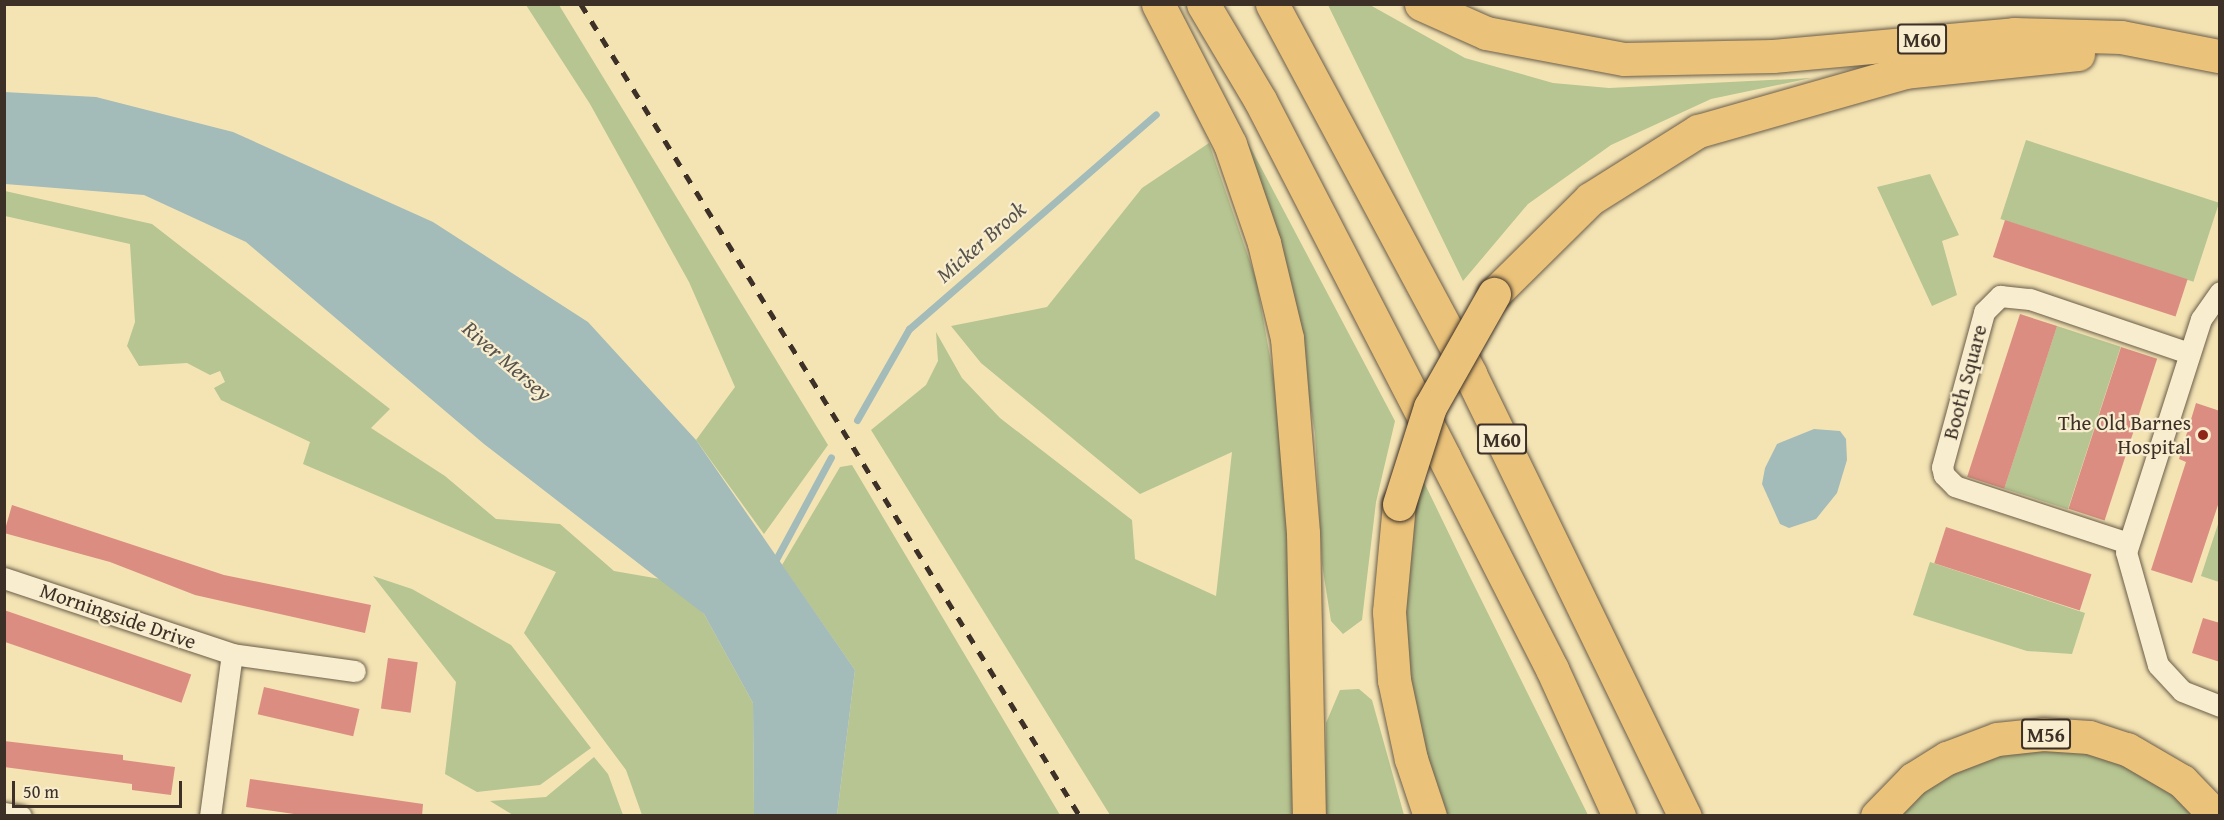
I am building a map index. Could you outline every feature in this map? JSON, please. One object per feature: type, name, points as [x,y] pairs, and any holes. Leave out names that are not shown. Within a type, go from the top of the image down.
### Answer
[{"type":"highway","points":[[1158,4],[1230,144],[1264,243],[1287,338],[1303,533],[1309,816]]},
{"type":"highway","name":"M60","points":[[1203,4],[1260,100],[1444,458],[1552,669],[1619,816]]},
{"type":"highway","name":"M60","points":[[1272,4],[1470,374],[1685,816]]},
{"type":"highway","name":"M60","points":[[1421,4],[1486,33],[1575,54],[1658,61],[2014,34],[2121,37],[2219,56]]},
{"type":"highway","name":"M60","points":[[1430,816],[1411,759],[1395,680],[1389,612],[1399,504],[1425,417],[1475,318],[1494,294],[1590,198],[1651,157],[1733,119],[1838,88],[1941,66],[2096,53],[2219,56]]},
{"type":"highway","name":"M56","points":[[1877,816],[1913,779],[1947,758],[1997,739],[2043,734],[2107,741],[2145,758],[2182,782],[2216,816]]},
{"type":"street","points":[[2220,292],[2206,307],[2189,353],[2128,543],[2128,573],[2158,665],[2182,691],[2220,706]]},
{"type":"street","name":"Booth Square","points":[[2128,543],[1955,486],[1944,475],[1942,467],[1984,312],[2000,296],[2030,299],[2189,353]]},
{"type":"street","name":"Morningside Drive","points":[[4,578],[232,654],[355,671]]},
{"type":"street","points":[[210,816],[232,654]]},
{"type":"street","points":[[4,813],[21,816]]},
{"type":"green space","points":[[526,5],[559,5],[828,445],[764,534],[696,440],[735,387],[689,282],[590,104]]},
{"type":"green space","points":[[1328,5],[1370,5],[1465,58],[1553,83],[1609,88],[1811,78],[1711,99],[1611,145],[1528,204],[1463,281]]},
{"type":"green space","points":[[2026,140],[2219,203],[2193,282],[2000,219]]},
{"type":"green space","points":[[1247,141],[1395,421],[1376,502],[1362,620],[1343,634],[1331,621],[1322,564],[1315,433],[1302,359]]},
{"type":"green space","points":[[1209,143],[1256,279],[1286,446],[1294,815],[1110,815],[871,430],[926,385],[938,361],[936,332],[962,378],[1000,418],[1132,520],[1135,559],[1216,596],[1232,452],[1140,494],[981,363],[951,326],[1047,307],[1142,188]]},
{"type":"green space","points":[[1930,174],[1959,235],[1942,241],[1957,295],[1932,306],[1877,187]]},
{"type":"green space","points":[[5,191],[152,224],[390,409],[371,428],[445,476],[496,519],[560,524],[614,571],[666,580],[704,614],[753,703],[754,815],[642,815],[626,770],[524,633],[556,572],[303,464],[310,442],[221,400],[214,388],[225,382],[220,371],[210,375],[187,363],[139,366],[127,346],[135,322],[130,244],[5,216]]},
{"type":"green space","points":[[2057,326],[2121,347],[2068,509],[2004,489]]},
{"type":"green space","points":[[852,465],[1060,815],[837,815],[855,670],[782,565],[840,467]]},
{"type":"green space","points":[[1422,478],[1588,815],[1445,815],[1413,711],[1402,613],[1412,517]]},
{"type":"green space","points":[[2219,521],[2219,582],[2201,576]]},
{"type":"green space","points":[[1930,562],[2085,613],[2072,654],[2027,651],[1913,615]]},
{"type":"green space","points":[[373,576],[412,589],[511,645],[591,748],[540,785],[477,792],[445,774],[456,682]]},
{"type":"green space","points":[[1359,689],[1372,700],[1404,815],[1325,816],[1326,723],[1340,690]]},
{"type":"green space","points":[[2053,745],[2111,758],[2161,783],[2197,816],[1900,816],[1912,795],[1972,761]]},
{"type":"green space","points":[[594,757],[608,774],[623,815],[513,815],[490,801],[546,797]]},
{"type":"water","name":"River Mersey","points":[[4,92],[96,97],[233,132],[433,222],[588,322],[696,440],[855,670],[837,815],[754,815],[753,703],[704,614],[484,444],[246,242],[144,195],[5,184]]},
{"type":"water","points":[[1814,429],[1840,431],[1846,439],[1847,460],[1837,493],[1816,519],[1789,528],[1780,524],[1762,484],[1765,468],[1777,444]]},
{"type":"building","points":[[2005,220],[2188,279],[2176,316],[1993,257]]},
{"type":"building","points":[[2020,314],[2057,326],[2004,489],[1967,477]]},
{"type":"building","points":[[2121,347],[2157,359],[2105,520],[2068,509]]},
{"type":"building","points":[[2196,403],[2220,411],[2220,499],[2192,583],[2151,570],[2186,462],[2179,459]]},
{"type":"building","points":[[12,505],[224,575],[371,605],[365,633],[195,595],[110,562],[4,533]]},
{"type":"building","points":[[1946,527],[2092,574],[2080,610],[1934,563]]},
{"type":"building","points":[[4,610],[191,674],[181,703],[4,642]]},
{"type":"building","points":[[2203,618],[2220,623],[2220,662],[2192,653]]},
{"type":"building","points":[[388,658],[418,662],[411,713],[381,709]]},
{"type":"building","points":[[264,687],[359,709],[353,736],[258,714]]},
{"type":"building","points":[[4,741],[123,755],[123,760],[175,767],[171,795],[132,790],[132,784],[4,767]]},
{"type":"building","points":[[250,779],[423,804],[422,816],[308,816],[246,807]]},
{"type":"waterway","name":"Micker Brook","points":[[857,420],[909,329],[1156,114]]},
{"type":"waterway","name":"Micker Brook","points":[[774,563],[831,457]]},
{"type":"railway","points":[[581,4],[1080,816]]},
{"type":"place","name":"The Old Barnes Hospital","points":[[2203,435]]}]
